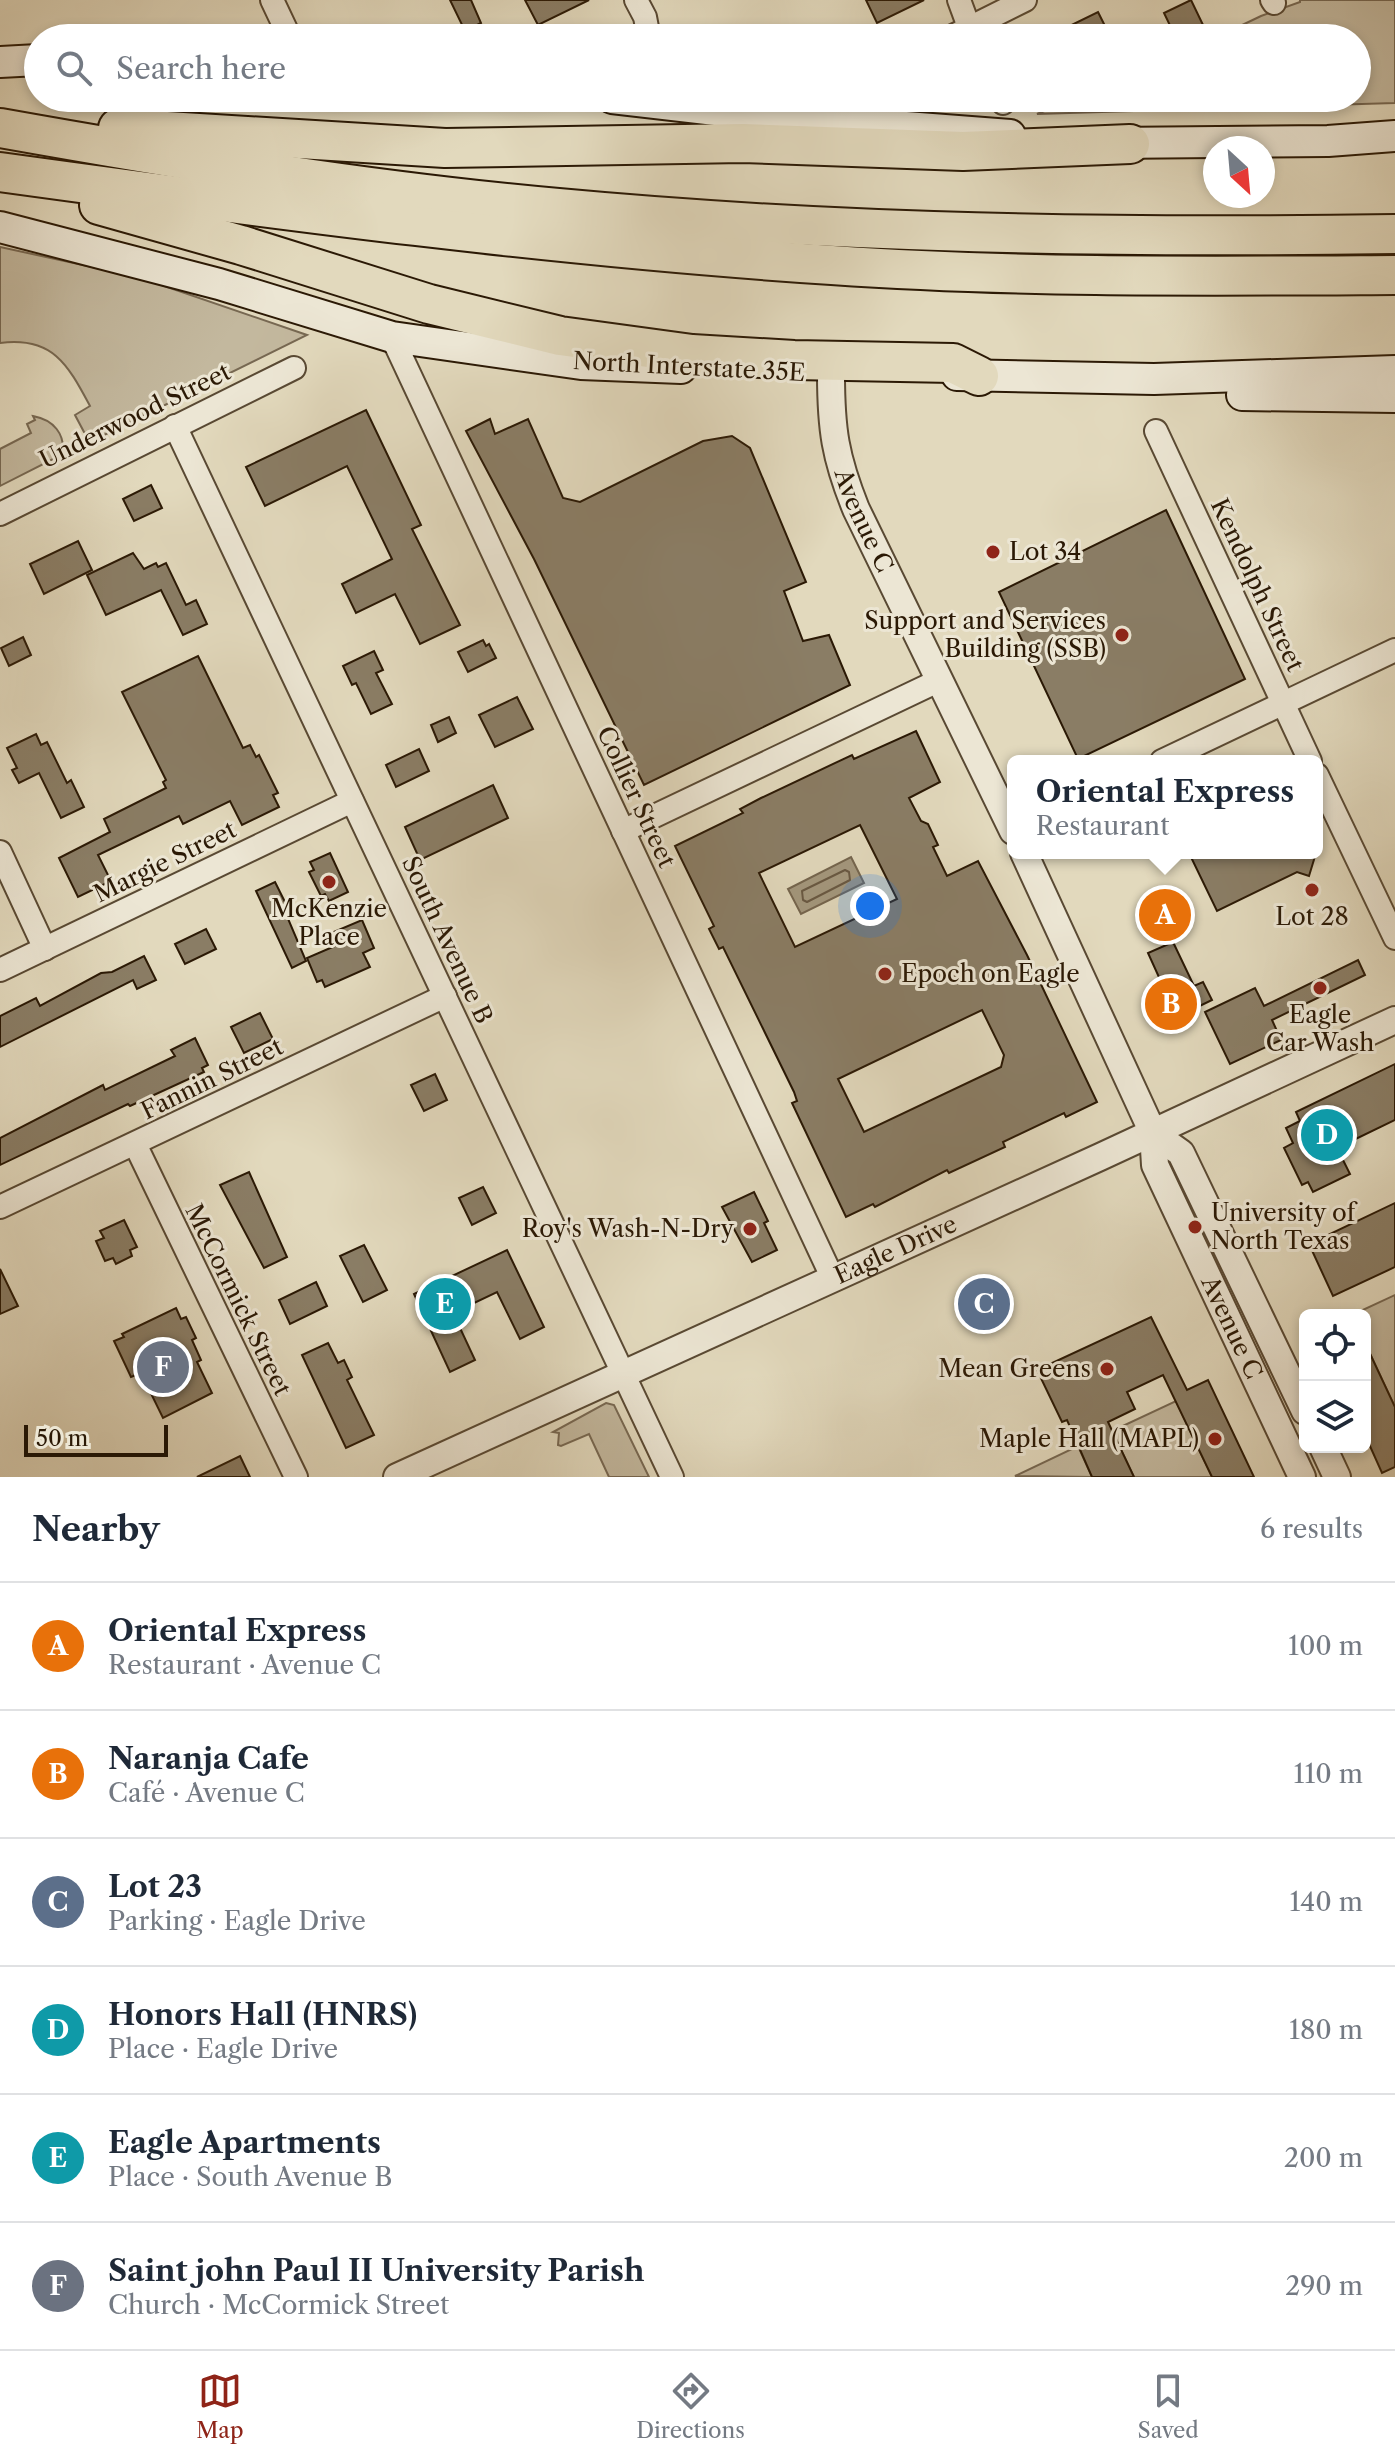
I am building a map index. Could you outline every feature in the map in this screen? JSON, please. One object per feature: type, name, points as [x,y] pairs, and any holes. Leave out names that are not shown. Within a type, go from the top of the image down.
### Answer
[{"type":"highway","points":[[0,122],[34,120],[114,128],[445,148],[743,143],[963,151],[1130,144]]},
{"type":"highway","points":[[0,128],[232,169],[542,207],[867,230],[1182,237],[1395,234]]},
{"type":"highway","points":[[0,175],[483,234],[819,264],[988,273],[1395,275]]},
{"type":"highway","points":[[0,175],[429,304],[560,336],[692,354],[794,360],[953,363],[979,376]]},
{"type":"main road","points":[[0,62],[24,61]]},
{"type":"main road","points":[[737,112],[1130,144],[1328,141],[1395,136]]},
{"type":"main road","points":[[1328,141],[1395,150]]},
{"type":"main road","name":"North Interstate 35E","points":[[0,227],[219,284],[392,337],[581,364],[831,374],[1154,379],[1395,371]]},
{"type":"main road","points":[[1154,379],[1213,365],[1372,362],[1395,356]]},
{"type":"main road","points":[[1154,379],[1220,395],[1395,397]]},
{"type":"street","points":[[272,0],[283,24]]},
{"type":"street","points":[[636,0],[646,24]]},
{"type":"street","points":[[959,0],[962,24]]},
{"type":"street","points":[[982,24],[1025,0]]},
{"type":"street","name":"Collier Street","points":[[392,337],[833,1279]]},
{"type":"street","name":"Underwood Street","points":[[0,514],[294,368]]},
{"type":"street","name":"Avenue C","points":[[831,374],[831,422],[839,467],[856,509],[1007,818]]},
{"type":"street","name":"South Avenue B","points":[[175,426],[672,1477]]},
{"type":"street","name":"Kendolph Street","points":[[1156,431],[1307,755]]},
{"type":"street","points":[[1175,755],[1395,650]]},
{"type":"street","points":[[623,831],[940,680]]},
{"type":"street","points":[[1323,788],[1395,938]]},
{"type":"street","name":"Margie Street","points":[[0,970],[352,801]]},
{"type":"street","points":[[0,852],[45,949]]},
{"type":"street","name":"Avenue C","points":[[1027,859],[1153,1133],[1155,1165],[1302,1477]]},
{"type":"street","name":"Fannin Street","points":[[0,1207],[445,996]]},
{"type":"street","name":"Eagle Drive","points":[[397,1477],[1395,1020]]},
{"type":"street","name":"Avenue C","points":[[1153,1133],[1181,1153],[1299,1399]]},
{"type":"street","name":"McCormick Street","points":[[135,1144],[296,1477]]},
{"type":"street","points":[[1326,1453],[1337,1477]]},
{"type":"shaded area","points":[[1395,0],[1395,103],[1371,104],[1371,24],[1244,24],[1300,2]]},
{"type":"shaded area","points":[[1042,112],[1102,112],[1037,114]]},
{"type":"shaded area","points":[[0,247],[138,277],[307,335],[94,440],[84,432],[75,415],[90,406],[57,356],[33,344],[0,343]]},
{"type":"shaded area","points":[[33,416],[57,429],[63,454],[0,486],[0,449],[31,433],[27,424],[35,420]]},
{"type":"shaded area","points":[[1395,1295],[1395,1407],[1371,1356],[1371,1309],[1365,1309]]},
{"type":"shaded area","points":[[1176,1401],[1212,1477],[1134,1477],[1112,1431]]},
{"type":"shaded area","points":[[606,1403],[614,1405],[649,1477],[609,1477],[589,1434],[558,1445],[559,1433],[553,1432]]},
{"type":"shaded area","points":[[1078,1446],[1092,1477],[1015,1476]]},
{"type":"water","points":[[851,857],[864,883],[801,914],[788,889]]},
{"type":"building","points":[[450,0],[471,0],[481,23],[462,24]]},
{"type":"building","points":[[525,0],[589,0],[540,24]]},
{"type":"building","points":[[866,0],[924,0],[877,23]]},
{"type":"building","points":[[1191,0],[1203,24],[1169,24],[1164,13]]},
{"type":"building","points":[[1098,12],[1104,24],[1074,24]]},
{"type":"building","points":[[366,410],[421,525],[412,529],[460,625],[420,644],[395,594],[356,613],[342,584],[392,559],[347,466],[265,506],[246,467]]},
{"type":"building","points":[[490,419],[495,434],[528,419],[563,498],[580,502],[703,441],[732,436],[750,448],[806,582],[784,591],[803,641],[829,635],[850,685],[644,785],[534,559],[466,431]]},
{"type":"building","points":[[151,485],[162,508],[134,521],[123,499]]},
{"type":"building","name":"Support and Services Building (SSB)","points":[[1166,510],[1245,679],[1086,755],[1076,755],[999,592]]},
{"type":"building","points":[[78,541],[92,570],[44,594],[30,564]]},
{"type":"building","points":[[133,553],[144,569],[156,563],[158,567],[166,563],[186,605],[196,600],[207,624],[183,635],[161,590],[106,615],[87,575]]},
{"type":"building","points":[[23,637],[31,655],[9,666],[1,648]]},
{"type":"building","points":[[483,640],[486,646],[489,644],[496,658],[468,672],[458,652]]},
{"type":"building","points":[[374,651],[383,670],[376,673],[392,704],[371,714],[356,683],[352,685],[343,666]]},
{"type":"building","points":[[198,656],[243,748],[250,745],[256,757],[259,755],[278,793],[273,795],[279,807],[242,825],[230,801],[183,824],[179,816],[98,855],[111,881],[78,897],[59,858],[110,832],[104,819],[166,788],[163,782],[166,780],[122,692]]},
{"type":"building","points":[[517,697],[533,729],[495,747],[479,715]]},
{"type":"building","points":[[449,717],[456,733],[438,742],[431,725]]},
{"type":"building","name":"Epoch on Eagle","points":[[916,731],[940,782],[909,798],[921,821],[928,824],[938,845],[933,847],[947,876],[978,861],[1097,1102],[1066,1117],[1064,1113],[1003,1142],[1005,1147],[949,1173],[947,1170],[875,1207],[873,1204],[846,1217],[792,1103],[797,1101],[794,1092],[723,947],[719,949],[709,929],[714,926],[675,846],[743,813],[740,809],[761,798],[852,755],[854,759]],"holes":[[[860,825],[897,899],[795,947],[759,873]],[[982,1010],[1004,1055],[1001,1067],[864,1132],[838,1079]]]},
{"type":"building","points":[[36,734],[41,745],[47,742],[67,783],[71,780],[84,807],[61,818],[39,773],[19,783],[12,770],[17,768],[7,748]]},
{"type":"building","points":[[419,749],[429,771],[396,787],[386,765]]},
{"type":"building","points":[[493,785],[508,818],[420,860],[405,827]]},
{"type":"building","name":"McKenzie Place","points":[[330,853],[348,892],[329,901],[325,894],[321,896],[309,872],[314,870],[310,862]]},
{"type":"building","points":[[1192,859],[1314,859],[1309,876],[1297,872],[1217,911]]},
{"type":"building","points":[[275,882],[290,912],[286,914],[306,961],[292,968],[256,891]]},
{"type":"building","points":[[1176,895],[1188,919],[1155,935],[1143,911]]},
{"type":"building","points":[[362,920],[374,948],[363,953],[370,967],[325,987],[322,980],[317,982],[307,958],[335,946],[329,934]]},
{"type":"building","points":[[206,929],[216,949],[185,964],[175,944]]},
{"type":"building","points":[[1173,942],[1194,986],[1203,982],[1212,1000],[1177,1017],[1148,953]]},
{"type":"building","points":[[144,956],[156,980],[137,989],[133,980],[0,1047],[0,1016],[36,998],[40,1006],[101,973],[112,972]]},
{"type":"building","points":[[1358,960],[1365,975],[1272,1020],[1281,1040],[1230,1064],[1205,1012],[1255,988],[1264,1006]]},
{"type":"building","points":[[260,1013],[273,1039],[244,1053],[231,1027]]},
{"type":"building","points":[[195,1038],[208,1065],[202,1068],[204,1072],[130,1106],[128,1104],[0,1165],[0,1138],[103,1085],[105,1090],[175,1056],[171,1050]]},
{"type":"building","points":[[1395,1064],[1395,1120],[1337,1148],[1350,1174],[1313,1192],[1308,1182],[1302,1185],[1284,1148],[1293,1143],[1286,1128],[1300,1121],[1296,1112]]},
{"type":"building","points":[[435,1074],[447,1100],[424,1111],[411,1085]]},
{"type":"building","points":[[249,1172],[287,1257],[264,1268],[220,1185]]},
{"type":"building","points":[[483,1187],[496,1213],[472,1225],[459,1198]]},
{"type":"building","name":"Roy's Wash-N-Dry","points":[[754,1192],[777,1250],[752,1262],[722,1207]]},
{"type":"building","points":[[1395,1203],[1395,1267],[1333,1296],[1309,1244]]},
{"type":"building","points":[[124,1220],[137,1247],[130,1250],[132,1256],[116,1264],[113,1258],[105,1261],[96,1241],[104,1238],[100,1231]]},
{"type":"building","points":[[364,1245],[387,1290],[363,1302],[340,1256]]},
{"type":"building","points":[[507,1250],[544,1327],[520,1339],[497,1292],[453,1313],[475,1360],[450,1372],[414,1294]]},
{"type":"building","points":[[0,1269],[18,1306],[0,1314]]},
{"type":"building","points":[[316,1282],[327,1306],[290,1324],[279,1300]]},
{"type":"building","points":[[176,1308],[181,1319],[186,1317],[196,1338],[192,1340],[201,1360],[197,1362],[212,1393],[163,1418],[141,1373],[131,1377],[114,1341],[124,1337],[122,1334]]},
{"type":"building","points":[[1151,1317],[1187,1390],[1208,1380],[1254,1477],[1212,1477],[1163,1375],[1127,1392],[1135,1409],[1108,1422],[1134,1477],[1092,1477],[1067,1420],[1062,1422],[1037,1370]]},
{"type":"building","points":[[328,1343],[338,1363],[344,1360],[352,1377],[347,1380],[374,1435],[346,1448],[302,1355]]},
{"type":"building","points":[[1371,1356],[1395,1407],[1395,1467],[1382,1473],[1371,1448]]},
{"type":"building","points":[[240,1456],[250,1477],[197,1477]]},
{"type":"place","name":"Lot 34","points":[[993,552]]},
{"type":"place","name":"Support and Services Building (SSB)","points":[[1122,635]]},
{"type":"place","name":"McKenzie Place","points":[[329,882]]},
{"type":"place","name":"Lot 28","points":[[1312,890]]},
{"type":"place","name":"Oriental Express","points":[[1165,915]]},
{"type":"place","name":"Epoch on Eagle","points":[[885,974]]},
{"type":"place","name":"Eagle Car Wash","points":[[1320,988]]},
{"type":"place","name":"Naranja Cafe","points":[[1171,1004]]},
{"type":"place","name":"Honors Hall (HNRS)","points":[[1327,1135]]},
{"type":"place","name":"University of North Texas","points":[[1195,1227]]},
{"type":"place","name":"Roy's Wash-N-Dry","points":[[750,1229]]},
{"type":"place","name":"Eagle Apartments","points":[[445,1304]]},
{"type":"place","name":"Lot 23","points":[[984,1304]]},
{"type":"place","name":"Saint john Paul II University Parish","points":[[163,1367]]},
{"type":"place","name":"Mean Greens","points":[[1107,1369]]},
{"type":"place","name":"Maple Hall (MAPL)","points":[[1215,1439]]}]
